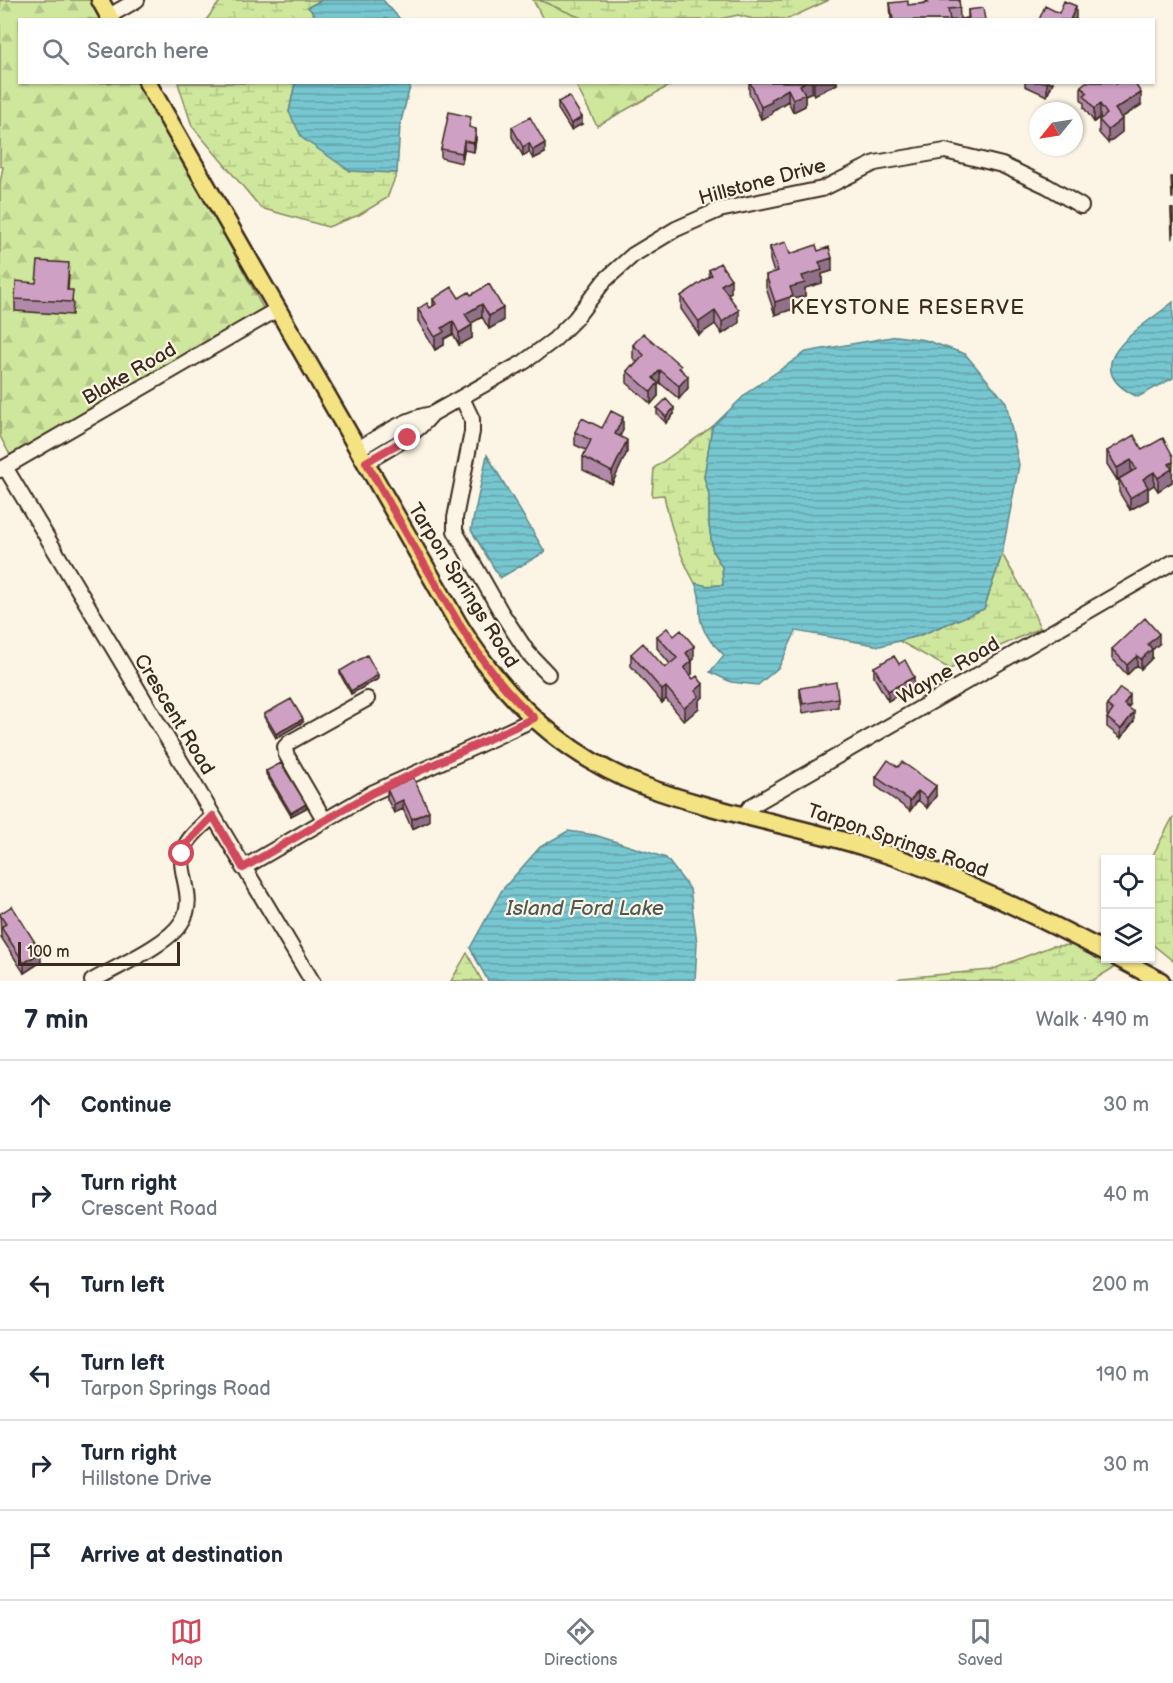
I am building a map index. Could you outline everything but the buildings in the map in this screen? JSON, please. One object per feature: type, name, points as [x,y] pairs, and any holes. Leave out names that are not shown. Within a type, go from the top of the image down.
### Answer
[{"type":"main road","points":[[100,0],[110,18]]},
{"type":"main road","name":"Tarpon Springs Road","points":[[148,84],[459,625],[482,662],[515,701],[592,761],[629,780],[667,793],[869,848],[1000,898],[1101,949]]},
{"type":"main road","points":[[1126,963],[1161,981]]},
{"type":"street","points":[[110,18],[137,0]]},
{"type":"street","name":"Hillstone Drive","points":[[362,456],[400,424],[415,417],[432,414],[524,362],[554,340],[575,319],[605,280],[633,255],[675,229],[719,210],[822,189],[875,163],[945,151],[1002,165],[1047,186],[1081,206]]},
{"type":"street","name":"Blake Road","points":[[2,468],[278,309]]},
{"type":"street","points":[[462,398],[472,418],[472,432],[455,518],[455,531],[507,622],[528,653],[548,674]]},
{"type":"street","name":"Hillstone Drive","points":[[362,456],[408,438],[421,428],[432,414]]},
{"type":"street","points":[[400,424],[408,438]]},
{"type":"street","name":"Crescent Road","points":[[2,468],[312,981]]},
{"type":"street","name":"Wayne Road","points":[[745,814],[751,806],[1173,562]]},
{"type":"street","points":[[325,821],[286,754],[285,747],[367,699]]},
{"type":"street","points":[[243,868],[372,793],[534,718]]},
{"type":"street","points":[[92,981],[157,944],[172,934],[180,925],[188,904],[182,854],[186,844],[213,816]]},
{"type":"green space","points":[[0,0],[93,0],[103,18],[18,18],[18,84],[141,84],[182,155],[264,310],[10,455],[0,436],[0,183],[3,167],[0,166]]},
{"type":"green space","points":[[221,0],[322,0],[308,7],[317,18],[208,18]]},
{"type":"green space","points":[[533,0],[539,0],[584,18],[542,18]]},
{"type":"green space","points":[[539,0],[829,0],[790,18],[749,18],[738,15],[724,18],[581,18]]},
{"type":"green space","points":[[178,84],[295,84],[289,112],[350,171],[397,173],[387,198],[359,215],[328,227],[261,208],[192,126]]},
{"type":"green space","points":[[576,84],[672,84],[597,126]]},
{"type":"green space","points":[[712,427],[704,477],[709,495],[709,525],[713,552],[722,567],[723,585],[707,586],[695,583],[684,562],[672,529],[664,495],[652,496],[654,468]]},
{"type":"green space","points":[[1002,554],[1027,597],[1040,628],[950,669],[899,641],[918,636],[984,609]]},
{"type":"green space","points":[[1173,817],[1173,961],[1155,947],[1154,853]]},
{"type":"green space","points":[[1078,945],[1101,956],[1101,963],[1118,965],[1092,981],[895,981],[901,978],[991,970],[1052,946]]},
{"type":"green space","points":[[467,953],[482,981],[451,981]]},
{"type":"water","points":[[322,0],[383,0],[399,18],[317,18],[308,7]]},
{"type":"water","points":[[295,84],[411,84],[400,125],[397,173],[350,171],[302,138],[289,112]]},
{"type":"water","points":[[1173,302],[1173,378],[1138,397],[1119,385],[1111,372],[1112,359],[1120,346],[1132,334]]},
{"type":"water","points":[[897,336],[925,340],[965,354],[1006,402],[1019,465],[1002,554],[984,609],[918,636],[880,646],[796,631],[779,667],[758,685],[731,682],[710,672],[724,655],[705,632],[695,583],[707,586],[723,585],[722,567],[713,552],[709,525],[709,495],[704,477],[712,427],[748,392],[806,352]]},
{"type":"water","points":[[487,455],[545,552],[500,578],[471,530]]},
{"type":"water","name":"Island Ford Lake","points":[[568,831],[595,835],[666,858],[690,889],[697,943],[695,981],[488,981],[470,948],[502,890],[540,847]]},
{"type":"district","name":"KEYSTONE RESERVE","points":[[908,307]]},
{"type":"route","points":[[182,854],[186,844],[213,816],[243,868],[372,793],[534,718],[515,701],[482,662],[366,462],[408,438]]}]
